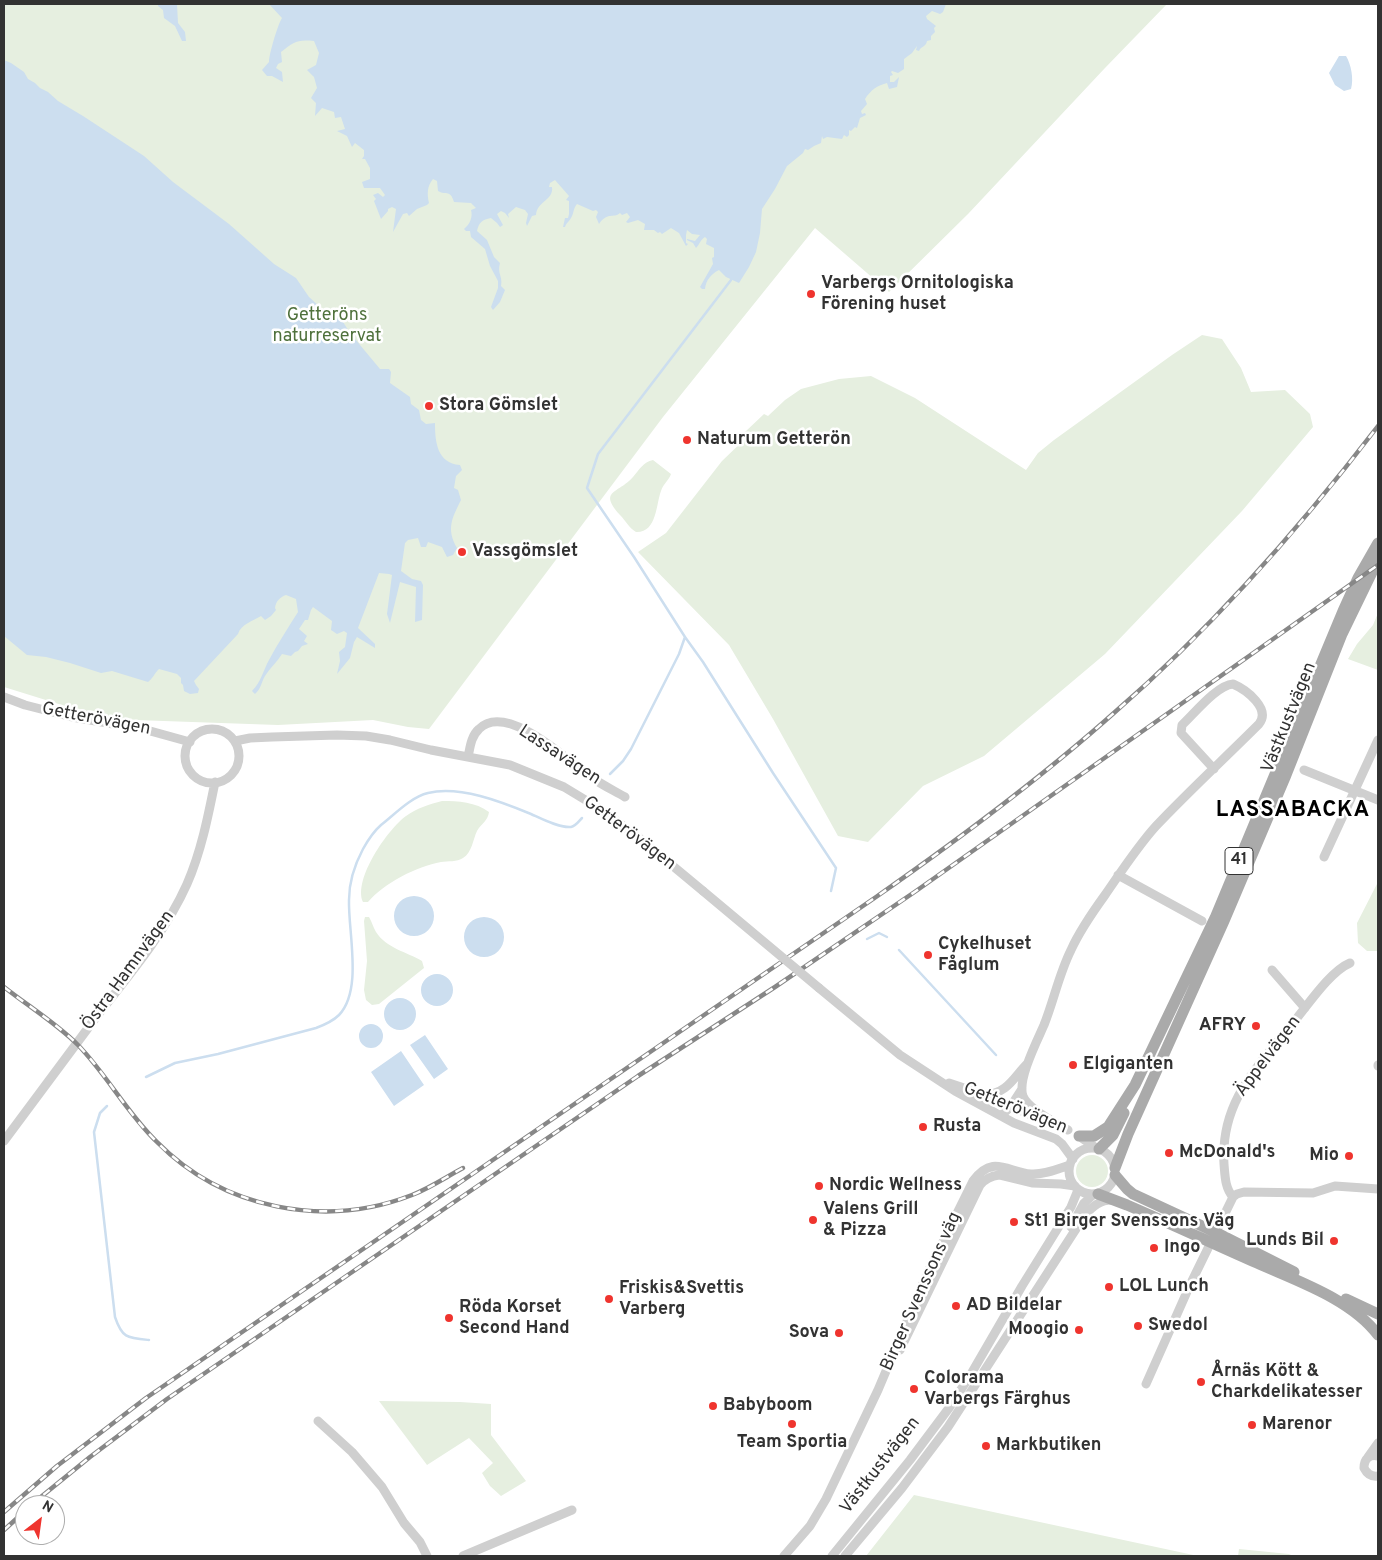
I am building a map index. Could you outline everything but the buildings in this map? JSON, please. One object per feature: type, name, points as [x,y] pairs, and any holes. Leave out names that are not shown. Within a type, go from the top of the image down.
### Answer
[{"type":"main road","name":"Västkustvägen","points":[[1098,1149],[1108,1141],[1118,1128],[1135,1085],[1205,940],[1336,626],[1358,578],[1378,543]]},
{"type":"main road","name":"Västkustvägen","points":[[1125,1143],[1224,921],[1286,775],[1342,634],[1378,560]]},
{"type":"main road","name":"Västkustvägen","points":[[1079,1136],[1094,1136],[1105,1130],[1135,1085]]},
{"type":"main road","name":"41","points":[[1115,1171],[1125,1143]]},
{"type":"main road","points":[[1125,1143],[1123,1170],[1127,1180],[1140,1192],[1213,1237],[1337,1300],[1368,1323],[1378,1335]]},
{"type":"main road","points":[[1115,1171],[1127,1189],[1133,1194],[1178,1215]]},
{"type":"main road","points":[[1096,1194],[1213,1237],[1378,1314]]},
{"type":"street","points":[[1006,1111],[1022,1089],[1027,1064],[1048,1016],[1070,951],[1089,917],[1118,875],[1156,826],[1214,769],[1259,724],[1263,718],[1260,706],[1244,690],[1233,684],[1223,686],[1180,729],[1181,733],[1214,769]]},
{"type":"street","name":"Getterövägen","points":[[4,697],[25,705],[72,717],[143,729],[190,742]]},
{"type":"street","name":"Lassavägen","points":[[468,757],[475,733],[484,725],[496,721],[514,725],[540,738],[593,778],[624,797]]},
{"type":"street","points":[[209,729],[221,730],[235,742],[239,753],[238,764],[227,778],[216,782],[204,781],[190,770],[186,753],[190,742],[198,733],[209,729]]},
{"type":"street","name":"Getterövägen","points":[[235,742],[250,738],[272,736],[366,736],[492,761],[527,771],[564,787],[584,798],[621,824],[900,1055],[955,1091],[1006,1111],[1068,1130],[1098,1149]]},
{"type":"street","points":[[1324,857],[1378,740]]},
{"type":"street","points":[[1304,770],[1378,800]]},
{"type":"street","name":"Östra Hamnvägen","points":[[4,1141],[130,975],[164,925],[184,889],[194,866],[203,839],[216,782]]},
{"type":"street","points":[[1118,875],[1202,921]]},
{"type":"street","name":"Äppelvägen","points":[[1233,1197],[1226,1183],[1224,1154],[1225,1133],[1233,1104],[1251,1075],[1306,1008],[1336,972],[1350,963]]},
{"type":"street","points":[[1272,970],[1306,1008]]},
{"type":"street","points":[[1006,1111],[1007,1093],[1011,1084],[1017,1074],[1027,1064]]},
{"type":"street","name":"Getterövägen","points":[[931,1076],[983,1094],[1006,1111],[1056,1139],[1062,1144],[1071,1162]]},
{"type":"street","points":[[983,1094],[996,1093],[1011,1084]]},
{"type":"street","points":[[1022,1089],[1027,1103],[1068,1130]]},
{"type":"street","name":"41","points":[[1071,1162],[1076,1155],[1085,1149],[1098,1149]]},
{"type":"street","points":[[1098,1149],[1111,1158],[1115,1171]]},
{"type":"street","points":[[1071,1162],[1070,1176],[1077,1188],[1086,1194],[1096,1194]]},
{"type":"street","name":"Birger Svenssons väg","points":[[784,1556],[810,1526],[826,1499],[878,1390],[927,1274],[977,1175],[983,1170],[998,1166],[1041,1174],[1071,1162]]},
{"type":"street","name":"41","points":[[1096,1194],[1108,1189],[1114,1180],[1115,1171]]},
{"type":"street","name":"Birger Svenssons väg","points":[[878,1390],[908,1336],[980,1185],[993,1176],[999,1175],[1032,1183],[1061,1184],[1077,1188]]},
{"type":"street","points":[[1146,1384],[1190,1285],[1233,1197],[1244,1192],[1313,1193],[1334,1186],[1378,1189]]},
{"type":"street","name":"Västkustvägen","points":[[832,1556],[910,1460],[971,1374],[1071,1207],[1077,1188]]},
{"type":"street","name":"Västkustvägen","points":[[1054,1263],[1084,1203],[1096,1194]]},
{"type":"street","name":"Västkustvägen","points":[[845,1556],[902,1488],[948,1427],[1085,1215],[1092,1207],[1103,1200],[1112,1200]]},
{"type":"street","points":[[318,1421],[352,1452],[382,1487],[404,1523],[420,1542],[427,1556]]},
{"type":"street","points":[[1378,1443],[1364,1464],[1366,1472],[1371,1476],[1378,1476]]},
{"type":"street","points":[[1368,1458],[1378,1456]]},
{"type":"street","points":[[463,1556],[572,1510]]},
{"type":"green space","name":"Getteröns naturreservat","points":[[4,4],[1167,4],[968,214],[889,292],[815,228],[663,417],[429,729],[373,720],[278,725],[135,720],[94,715],[4,687]]},
{"type":"green space","points":[[1202,335],[1222,339],[1241,368],[1251,392],[1285,390],[1310,414],[1313,427],[1242,511],[1105,654],[984,756],[923,786],[868,842],[838,836],[773,719],[729,645],[638,552],[666,533],[722,461],[748,436],[745,432],[764,414],[768,416],[785,400],[801,389],[839,379],[871,376],[915,398],[1026,470],[1038,453],[1054,440]]},
{"type":"green space","points":[[653,460],[671,474],[662,489],[652,523],[643,531],[636,532],[614,507],[610,496],[633,477],[644,464]]},
{"type":"green space","points":[[1378,613],[1378,670],[1348,659],[1357,644],[1373,625]]},
{"type":"green space","points":[[442,801],[473,804],[489,812],[486,820],[477,831],[466,856],[458,860],[422,867],[391,882],[368,902],[363,902],[361,892],[367,868],[390,832],[410,813]]},
{"type":"green space","points":[[1378,882],[1378,951],[1367,951],[1358,943],[1357,923]]},
{"type":"green space","points":[[365,917],[369,917],[376,932],[385,942],[422,961],[424,968],[379,1004],[372,1005],[366,1000],[364,990],[367,961]]},
{"type":"green space","points":[[1092,1155],[1103,1160],[1108,1171],[1103,1182],[1092,1187],[1081,1182],[1076,1171],[1081,1160]]},
{"type":"green space","points":[[379,1401],[491,1404],[491,1435],[526,1481],[501,1496],[490,1486],[482,1473],[493,1463],[469,1438],[427,1465]]},
{"type":"green space","points":[[914,1495],[1198,1556],[866,1556]]},
{"type":"green space","points":[[1239,1549],[1289,1554],[1293,1556],[1238,1556]]},
{"type":"water","points":[[158,4],[177,4],[178,23],[185,32],[186,41],[182,41],[175,26],[164,18],[163,10]]},
{"type":"water","points":[[269,4],[946,4],[943,12],[940,14],[932,11],[926,16],[936,26],[931,40],[927,41],[919,51],[916,50],[917,46],[904,59],[904,69],[898,73],[891,72],[893,75],[890,76],[890,82],[894,82],[899,77],[897,87],[889,89],[887,83],[877,87],[867,96],[865,99],[867,104],[861,111],[862,114],[865,113],[866,115],[860,118],[857,128],[849,130],[849,135],[847,137],[844,135],[842,139],[827,137],[823,139],[822,136],[821,143],[808,150],[805,149],[803,153],[787,166],[762,209],[756,252],[739,283],[726,277],[719,270],[709,278],[705,289],[700,287],[713,264],[714,248],[706,244],[707,239],[705,237],[696,248],[687,239],[695,241],[700,235],[692,234],[687,230],[686,243],[688,244],[686,246],[679,233],[671,228],[662,234],[654,230],[644,230],[645,224],[638,220],[626,222],[630,217],[627,213],[608,216],[599,224],[596,217],[598,212],[596,210],[593,211],[577,204],[572,216],[565,227],[563,227],[565,218],[568,218],[569,214],[569,201],[566,200],[569,196],[555,180],[550,183],[549,187],[552,187],[552,191],[550,195],[539,207],[536,215],[532,216],[527,226],[528,214],[525,210],[516,207],[508,214],[509,218],[501,211],[497,214],[503,225],[500,227],[491,218],[479,225],[477,231],[487,240],[494,257],[500,263],[501,286],[505,290],[500,302],[493,310],[491,307],[498,288],[498,281],[490,266],[485,249],[471,237],[470,231],[464,229],[472,215],[471,210],[476,208],[471,203],[454,202],[450,194],[438,191],[437,181],[433,179],[428,190],[429,203],[417,209],[409,216],[407,213],[403,214],[393,232],[396,209],[392,207],[388,209],[381,219],[374,201],[376,199],[373,195],[378,193],[383,197],[385,195],[380,188],[364,188],[362,182],[370,179],[370,168],[365,159],[362,159],[364,150],[355,143],[352,147],[347,136],[337,131],[345,129],[341,117],[335,118],[334,112],[322,108],[315,116],[316,103],[311,98],[317,88],[314,77],[307,70],[316,65],[319,53],[314,41],[303,40],[296,42],[281,52],[282,62],[276,68],[282,72],[283,82],[272,76],[267,76],[262,70],[269,62],[274,39],[282,18]]},
{"type":"water","points":[[1339,56],[1346,56],[1352,72],[1351,89],[1344,91],[1335,85],[1329,73]]},
{"type":"water","points":[[4,60],[24,72],[28,79],[58,101],[144,156],[173,182],[229,224],[274,264],[296,278],[309,297],[330,316],[334,317],[338,314],[350,333],[380,369],[389,369],[391,372],[390,383],[410,397],[411,404],[419,410],[421,420],[426,424],[435,423],[437,444],[442,456],[452,463],[460,465],[462,470],[456,476],[454,488],[458,490],[461,500],[455,512],[451,529],[457,548],[453,555],[447,557],[442,547],[428,542],[426,547],[421,547],[418,538],[408,540],[405,543],[401,571],[412,579],[421,581],[423,585],[422,620],[415,622],[416,587],[400,582],[390,623],[387,614],[392,575],[379,573],[358,628],[375,644],[375,648],[357,637],[350,658],[337,674],[340,661],[339,652],[345,647],[347,633],[344,631],[337,634],[331,630],[332,621],[313,607],[308,620],[305,620],[299,629],[307,636],[304,641],[308,644],[302,646],[291,656],[282,654],[267,673],[255,694],[252,691],[258,684],[272,654],[298,612],[296,599],[286,595],[277,601],[276,610],[271,616],[265,620],[261,616],[242,628],[194,681],[199,689],[198,693],[190,694],[184,691],[181,678],[177,674],[159,669],[148,682],[112,671],[101,673],[46,657],[27,655],[4,636]]},
{"type":"water","points":[[414,896],[428,902],[434,916],[428,930],[414,936],[400,930],[394,916],[400,902]]},
{"type":"water","points":[[484,917],[498,923],[504,937],[498,951],[484,957],[470,951],[464,937],[470,923]]},
{"type":"water","points":[[437,974],[449,978],[453,990],[449,1002],[437,1006],[425,1002],[421,990],[425,978]]},
{"type":"water","points":[[400,998],[412,1002],[416,1014],[412,1026],[400,1030],[388,1026],[384,1014],[388,1002]]},
{"type":"water","points":[[371,1024],[379,1028],[383,1036],[379,1044],[371,1048],[363,1044],[359,1036],[363,1028]]},
{"type":"water","points":[[425,1035],[448,1069],[434,1079],[410,1045]]},
{"type":"water","points":[[401,1051],[424,1085],[394,1106],[371,1072]]},
{"type":"waterway","points":[[610,774],[623,761],[631,749],[679,654],[685,637],[587,488],[598,454],[731,280]]},
{"type":"waterway","points":[[685,637],[836,868],[831,891]]},
{"type":"waterway","points":[[146,1077],[175,1063],[218,1054],[316,1028],[328,1023],[339,1015],[351,991],[353,960],[349,900],[351,880],[355,867],[363,849],[376,830],[415,798],[428,793],[453,791],[494,800],[561,826],[571,827],[576,825],[582,818]]},
{"type":"waterway","points":[[867,939],[879,933],[887,937]]},
{"type":"waterway","points":[[899,950],[996,1055]]},
{"type":"waterway","points":[[107,1106],[100,1113],[94,1132],[115,1317],[120,1329],[126,1336],[149,1340]]},
{"type":"railway","points":[[4,1512],[57,1466],[146,1398],[876,897],[1028,785],[1087,737],[1186,646],[1254,576],[1378,426]]},
{"type":"railway","points":[[43,1495],[167,1399],[638,1076],[775,987],[916,891],[1378,565]]},
{"type":"railway","points":[[4,987],[78,1045],[146,1131],[183,1165],[212,1183],[244,1197],[277,1206],[310,1211],[345,1210],[379,1205],[412,1195],[463,1168]]},
{"type":"railway","points":[[4,1530],[15,1520]]},
{"type":"place","name":"Varbergs Ornitologiska Förening huset","points":[[811,294]]},
{"type":"place","name":"Stora Gömslet","points":[[429,406]]},
{"type":"place","name":"Naturum Getterön","points":[[687,440]]},
{"type":"place","name":"Vassgömslet","points":[[462,552]]},
{"type":"place","name":"Cykelhuset Fåglum","points":[[928,955]]},
{"type":"place","name":"AFRY","points":[[1256,1026]]},
{"type":"place","name":"Elgiganten","points":[[1073,1065]]},
{"type":"place","name":"Rusta","points":[[923,1127]]},
{"type":"place","name":"McDonald's","points":[[1169,1153]]},
{"type":"place","name":"Mio","points":[[1349,1156]]},
{"type":"place","name":"Nordic Wellness","points":[[819,1186]]},
{"type":"place","name":"Valens Grill & Pizza","points":[[813,1220]]},
{"type":"place","name":"St1 Birger Svenssons Väg","points":[[1014,1222]]},
{"type":"place","name":"Lunds Bil","points":[[1334,1241]]},
{"type":"place","name":"Ingo","points":[[1154,1248]]},
{"type":"place","name":"LOL Lunch","points":[[1109,1287]]},
{"type":"place","name":"Friskis&Svettis Varberg","points":[[609,1299]]},
{"type":"place","name":"AD Bildelar","points":[[956,1306]]},
{"type":"place","name":"Röda Korset Second Hand","points":[[449,1318]]},
{"type":"place","name":"Swedol","points":[[1138,1326]]},
{"type":"place","name":"Moogio","points":[[1079,1330]]},
{"type":"place","name":"Sova","points":[[839,1333]]},
{"type":"place","name":"Årnäs Kött & Charkdelikatesser","points":[[1201,1382]]},
{"type":"place","name":"Colorama Varbergs Färghus","points":[[914,1389]]},
{"type":"place","name":"Babyboom","points":[[713,1406]]},
{"type":"place","name":"Team Sportia","points":[[792,1424]]},
{"type":"place","name":"Marenor","points":[[1252,1425]]},
{"type":"place","name":"Markbutiken","points":[[986,1446]]},
{"type":"district","name":"LASSABACKA","points":[[1293,812]]}]
